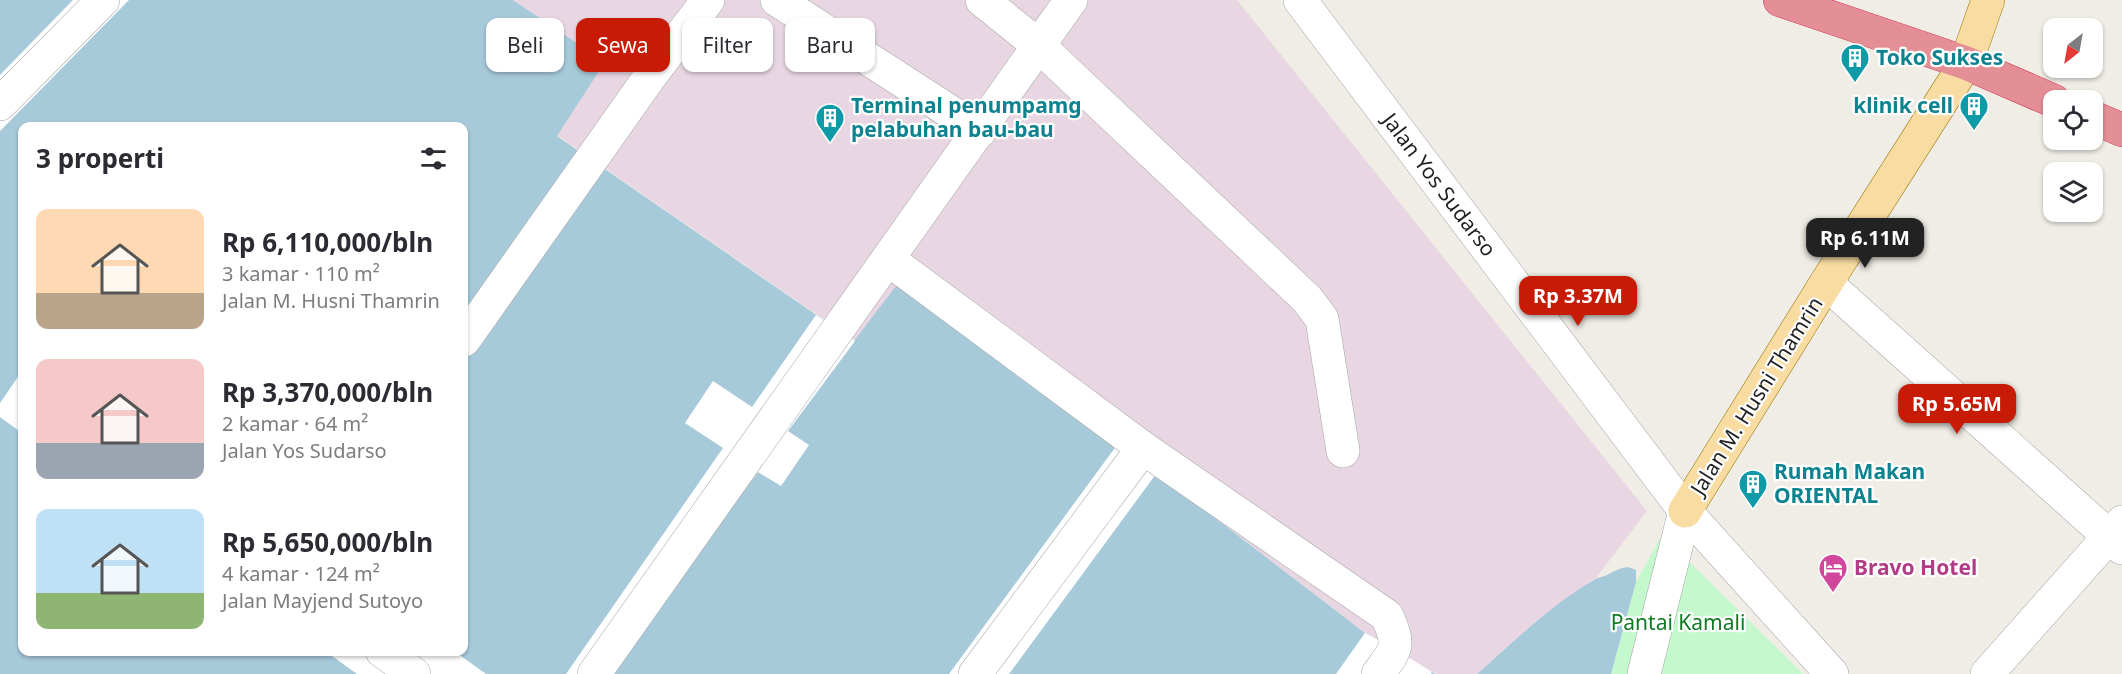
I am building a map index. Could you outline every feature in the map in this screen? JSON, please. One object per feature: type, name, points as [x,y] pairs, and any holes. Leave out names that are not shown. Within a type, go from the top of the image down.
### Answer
[{"type":"highway","points":[[1780,0],[1966,63],[2043,96]]},
{"type":"highway","points":[[2103,122],[2122,130]]},
{"type":"main road","name":"Jalan M. Husni Thamrin","points":[[1685,511],[1966,63],[1988,0]]},
{"type":"street","points":[[0,104],[103,0]]},
{"type":"street","points":[[468,334],[651,75],[708,0]]},
{"type":"street","points":[[777,0],[980,131]]},
{"type":"street","points":[[982,0],[1038,45],[1307,299],[1322,319],[1343,451]]},
{"type":"street","points":[[594,674],[1071,0]]},
{"type":"street","name":"Jalan Yos Sudarso","points":[[1300,0],[1685,511],[1832,674]]},
{"type":"street","points":[[888,259],[1143,448],[1387,616],[1394,631],[1395,649],[1378,674]]},
{"type":"street","points":[[1826,283],[2118,536],[1987,674]]},
{"type":"street","points":[[975,674],[1143,448]]},
{"type":"street","points":[[1644,674],[1685,511]]},
{"type":"street","points":[[389,656],[414,674]]},
{"type":"shaded area","points":[[513,0],[1237,0],[1647,511],[1596,578],[1536,621],[1477,674],[1435,674],[1365,633],[902,278],[855,341],[557,135],[598,72],[670,72],[670,18],[576,18],[576,42],[564,34],[564,18],[540,18]]},
{"type":"green space","name":"Pantai Kamali","points":[[1662,535],[1803,674],[1611,674],[1636,582]]},
{"type":"water","points":[[0,0],[513,0],[540,18],[486,18],[486,72],[564,72],[564,34],[576,42],[576,72],[599,72],[557,136],[854,341],[902,278],[1365,633],[1435,674],[0,674]]},
{"type":"water","points":[[1628,567],[1636,570],[1636,582],[1611,674],[1477,674],[1533,624],[1578,590],[1596,579]]},
{"type":"pier","points":[[73,0],[129,0],[0,131],[0,75]]},
{"type":"pier","points":[[816,315],[855,341],[788,431],[809,445],[781,486],[758,472],[610,674],[566,674],[723,448],[685,423],[713,381],[752,407]]},
{"type":"pier","points":[[18,377],[18,430],[0,417],[0,403]]},
{"type":"pier","points":[[1117,445],[1156,474],[1009,674],[949,674]]},
{"type":"pier","points":[[1365,633],[1395,649],[1432,672],[1431,674],[1336,674]]},
{"type":"pier","points":[[332,656],[461,656],[486,674],[357,674]]},
{"type":"place","name":"Toko Sukses","points":[[1855,84]]},
{"type":"place","name":"klinik cell","points":[[1974,132]]},
{"type":"place","name":"Terminal penumpamg pelabuhan bau-bau","points":[[830,144]]},
{"type":"place","name":"Rumah Makan ORIENTAL","points":[[1753,510]]},
{"type":"place","name":"Bravo Hotel","points":[[1833,594]]}]
